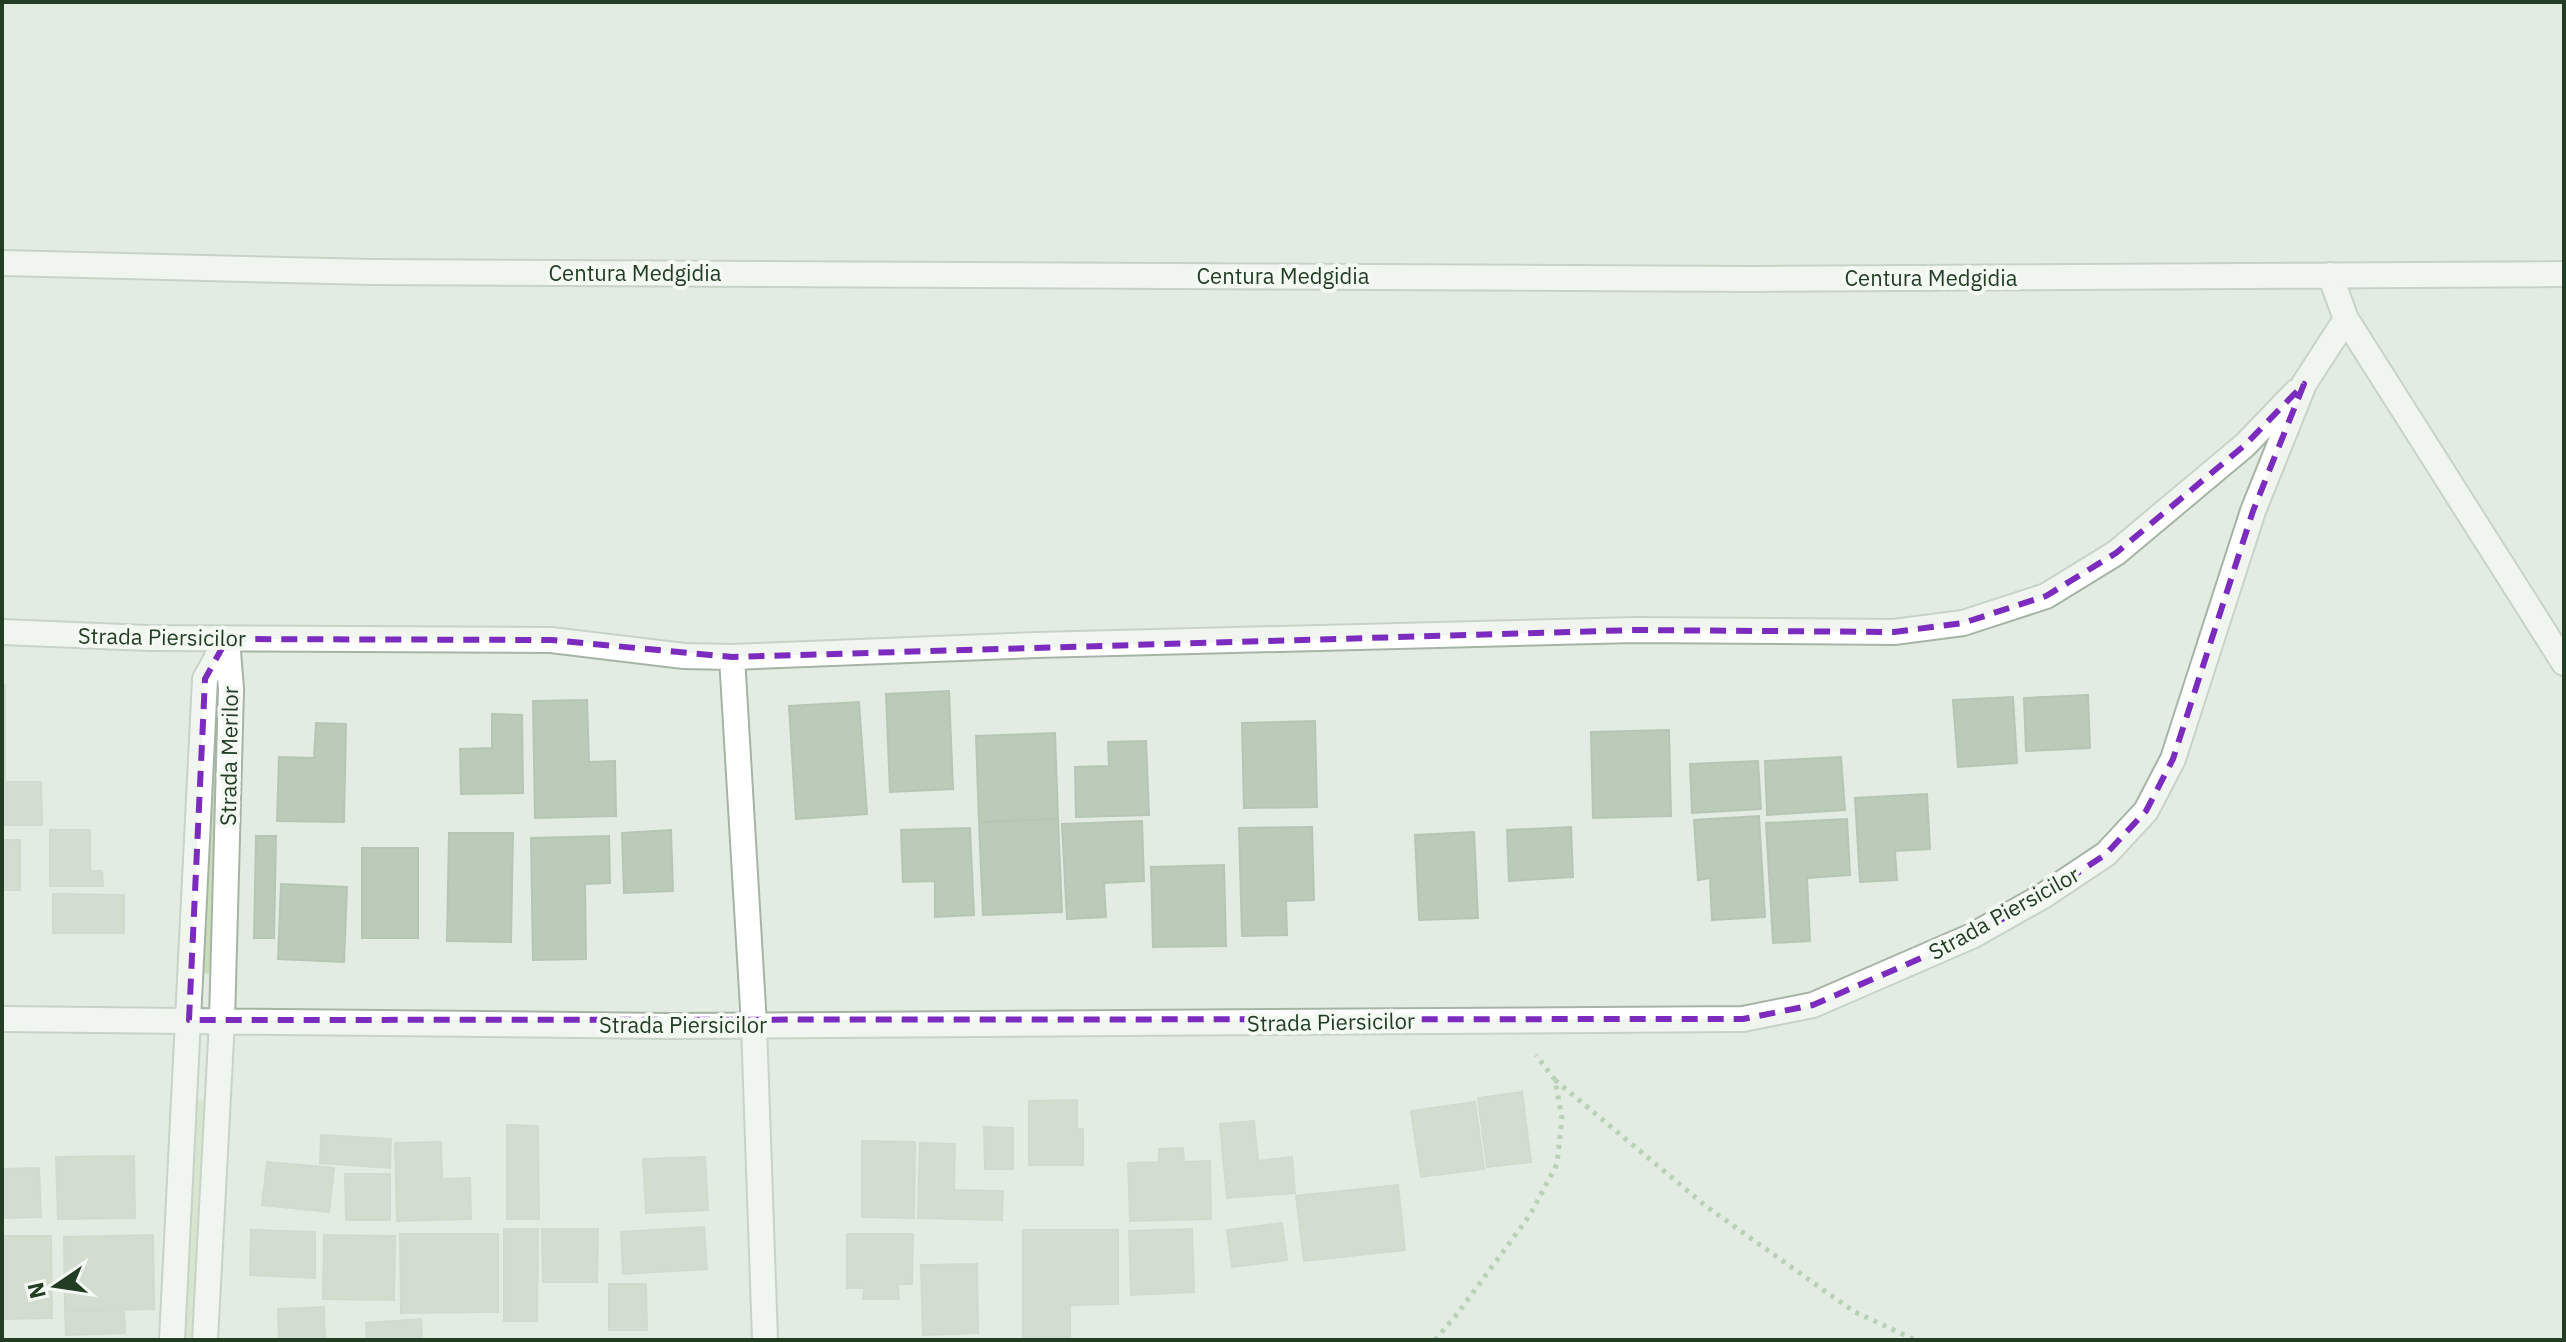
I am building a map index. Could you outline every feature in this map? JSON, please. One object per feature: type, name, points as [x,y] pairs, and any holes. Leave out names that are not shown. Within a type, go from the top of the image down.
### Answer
[{"type":"street","name":"Centura Medgidia","points":[[2,263],[388,273],[1754,279],[2564,274]]},
{"type":"street","points":[[2330,275],[2346,319],[2564,663]]},
{"type":"street","name":"Strada Piersicilor","points":[[2,1019],[754,1025],[1743,1019],[1813,1005],[1972,936],[2043,896],[2106,854],[2146,811],[2173,759],[2253,511],[2304,384],[2346,319]]},
{"type":"street","name":"Strada Piersicilor","points":[[2,632],[227,639],[551,640],[684,656],[732,657],[1036,645],[1635,630],[1894,632],[1963,623],[2046,596],[2116,553],[2245,445],[2304,384]]},
{"type":"street","name":"Strada Merilor","points":[[172,1340],[205,679],[227,639]]},
{"type":"street","name":"Strada Merilor","points":[[205,1340],[222,1021],[231,689],[227,639]]},
{"type":"street","points":[[732,657],[754,1025],[765,1340]]},
{"type":"path","points":[[1499,1020],[1534,1052],[1555,1080],[1707,1207],[1853,1311],[1915,1340]]},
{"type":"path","points":[[1435,1340],[1530,1215],[1557,1164],[1562,1118],[1555,1080]]},
{"type":"highlighted area","points":[[2304,384],[2253,511],[2173,759],[2146,811],[2106,854],[2043,896],[1972,936],[1813,1005],[1743,1019],[189,1020],[205,679],[227,639],[551,640],[732,657],[1635,630],[1894,632],[1963,623],[2046,596],[2116,553],[2245,445]]},
{"type":"green space","points":[[214,712],[222,713],[211,973],[202,974]]},
{"type":"green space","points":[[196,1099],[207,1102],[194,1340],[184,1340]]},
{"type":"building","points":[[2,685],[5,685],[5,736],[2,736]]},
{"type":"building","points":[[949,691],[953,789],[890,792],[886,694]]},
{"type":"building","points":[[2088,695],[2090,748],[2026,751],[2024,698]]},
{"type":"building","points":[[2013,697],[2017,763],[1958,767],[1953,700]]},
{"type":"building","points":[[587,700],[589,762],[615,761],[616,816],[535,818],[533,701]]},
{"type":"building","points":[[859,702],[867,814],[796,819],[789,706]]},
{"type":"building","points":[[492,714],[522,715],[523,793],[461,794],[460,749],[492,748]]},
{"type":"building","points":[[1315,721],[1317,807],[1244,808],[1242,723]]},
{"type":"building","points":[[316,723],[346,724],[344,822],[277,821],[279,757],[314,758]]},
{"type":"building","points":[[1669,730],[1671,816],[1593,818],[1591,732]]},
{"type":"building","points":[[1055,733],[1058,819],[979,822],[976,736]]},
{"type":"building","points":[[2,736],[5,736],[5,782],[41,782],[42,825],[2,825]]},
{"type":"building","points":[[1146,741],[1149,815],[1076,817],[1075,767],[1109,766],[1108,742]]},
{"type":"building","points":[[1841,757],[1845,810],[1767,815],[1765,761]]},
{"type":"building","points":[[1758,761],[1761,809],[1692,813],[1690,764]]},
{"type":"building","points":[[1927,794],[1930,849],[1895,851],[1897,880],[1860,882],[1855,798]]},
{"type":"building","points":[[1759,816],[1765,917],[1712,920],[1710,878],[1698,880],[1694,820]]},
{"type":"building","points":[[1058,819],[1062,912],[983,915],[979,822]]},
{"type":"building","points":[[1847,819],[1850,875],[1807,878],[1810,941],[1773,943],[1766,823]]},
{"type":"building","points":[[1142,821],[1144,881],[1104,883],[1106,917],[1067,919],[1062,824]]},
{"type":"building","points":[[1312,827],[1314,900],[1286,901],[1287,935],[1242,936],[1239,828]]},
{"type":"building","points":[[1571,827],[1573,877],[1509,881],[1507,830]]},
{"type":"building","points":[[970,828],[974,915],[935,917],[935,881],[903,882],[901,830]]},
{"type":"building","points":[[50,830],[90,830],[90,871],[102,871],[103,886],[50,886]]},
{"type":"building","points":[[671,830],[673,891],[624,893],[622,833]]},
{"type":"building","points":[[1474,832],[1478,918],[1419,920],[1415,835]]},
{"type":"building","points":[[449,833],[513,833],[511,942],[447,941]]},
{"type":"building","points":[[256,836],[276,836],[274,938],[254,938]]},
{"type":"building","points":[[609,836],[610,883],[585,884],[586,959],[533,960],[531,838]]},
{"type":"building","points":[[2,840],[20,840],[20,890],[2,890]]},
{"type":"building","points":[[362,848],[418,848],[418,938],[362,938]]},
{"type":"building","points":[[1224,865],[1226,946],[1153,947],[1151,867]]},
{"type":"building","points":[[281,884],[347,887],[344,962],[278,959]]},
{"type":"building","points":[[53,894],[124,895],[124,933],[53,933]]},
{"type":"building","points":[[1522,1092],[1531,1162],[1487,1167],[1478,1098]]},
{"type":"building","points":[[1077,1100],[1077,1129],[1083,1129],[1083,1165],[1029,1165],[1029,1101]]},
{"type":"building","points":[[1475,1102],[1484,1169],[1421,1177],[1411,1111]]},
{"type":"building","points":[[1254,1121],[1258,1161],[1292,1157],[1295,1193],[1227,1198],[1220,1124]]},
{"type":"building","points":[[507,1125],[538,1126],[539,1219],[507,1219]]},
{"type":"building","points":[[984,1127],[1013,1128],[1013,1169],[985,1169]]},
{"type":"building","points":[[321,1135],[391,1139],[390,1168],[320,1163]]},
{"type":"building","points":[[862,1141],[915,1142],[914,1218],[862,1217]]},
{"type":"building","points":[[441,1142],[442,1179],[470,1178],[471,1219],[397,1221],[395,1143]]},
{"type":"building","points":[[920,1143],[955,1144],[954,1190],[1003,1191],[1002,1220],[918,1218]]},
{"type":"building","points":[[1183,1148],[1184,1162],[1210,1161],[1211,1219],[1130,1221],[1128,1163],[1159,1162],[1159,1149]]},
{"type":"building","points":[[134,1156],[135,1218],[58,1219],[56,1157]]},
{"type":"building","points":[[705,1157],[708,1210],[646,1213],[643,1159]]},
{"type":"building","points":[[267,1162],[334,1168],[329,1212],[262,1205]]},
{"type":"building","points":[[39,1168],[41,1217],[2,1218],[2,1169]]},
{"type":"building","points":[[345,1174],[390,1174],[390,1220],[346,1220]]},
{"type":"building","points":[[1398,1185],[1405,1250],[1304,1261],[1296,1196]]},
{"type":"building","points":[[1282,1223],[1287,1260],[1232,1267],[1227,1230]]},
{"type":"building","points":[[704,1227],[707,1269],[623,1274],[621,1232]]},
{"type":"building","points":[[504,1229],[538,1229],[537,1321],[504,1321]]},
{"type":"building","points":[[542,1229],[598,1229],[597,1282],[543,1282]]},
{"type":"building","points":[[1192,1229],[1194,1292],[1131,1295],[1129,1231]]},
{"type":"building","points":[[251,1230],[315,1232],[315,1278],[250,1275]]},
{"type":"building","points":[[1023,1230],[1118,1230],[1118,1304],[1070,1305],[1070,1337],[1023,1337]]},
{"type":"building","points":[[400,1234],[498,1234],[498,1312],[401,1313]]},
{"type":"building","points":[[847,1234],[913,1234],[912,1284],[898,1284],[899,1299],[863,1299],[864,1288],[847,1288]]},
{"type":"building","points":[[153,1235],[154,1309],[65,1311],[64,1237]]},
{"type":"building","points":[[324,1235],[395,1236],[394,1300],[323,1299]]},
{"type":"building","points":[[2,1236],[51,1236],[52,1318],[2,1319]]},
{"type":"building","points":[[977,1264],[978,1333],[923,1335],[921,1265]]},
{"type":"building","points":[[609,1284],[646,1284],[647,1330],[609,1330]]},
{"type":"building","points":[[324,1307],[325,1340],[279,1340],[278,1309]]},
{"type":"building","points":[[124,1310],[125,1333],[66,1335],[65,1311]]},
{"type":"building","points":[[421,1319],[422,1340],[367,1340],[366,1323]]}]
